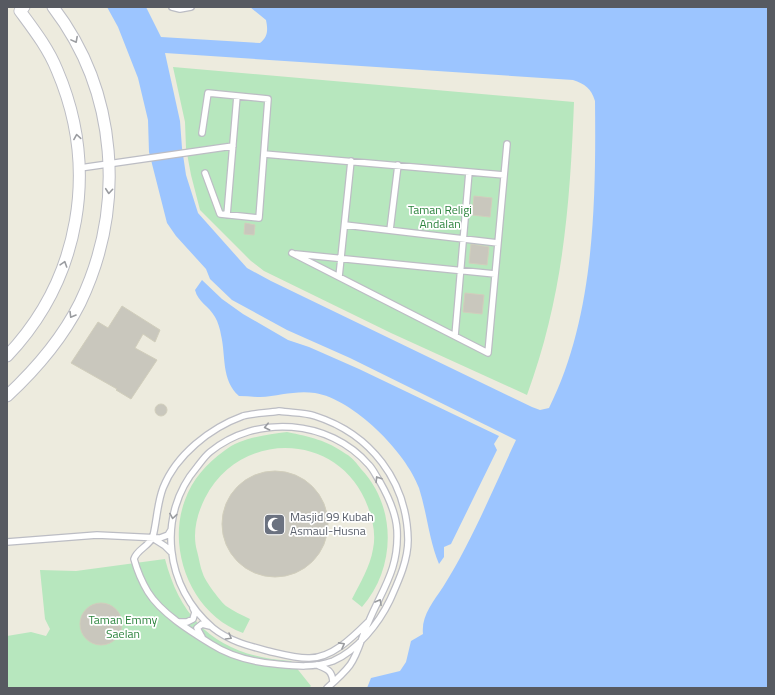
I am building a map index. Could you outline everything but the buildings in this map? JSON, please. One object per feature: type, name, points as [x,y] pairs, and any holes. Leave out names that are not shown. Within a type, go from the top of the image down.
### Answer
[{"type":"street","points":[[7,396],[44,358],[58,339],[80,303],[102,241],[110,189],[110,164],[107,133],[93,79],[66,24],[53,7]]},
{"type":"street","points":[[7,356],[18,345],[42,311],[62,272],[72,239],[78,203],[80,168],[76,130],[67,95],[56,68],[22,9]]},
{"type":"lane","points":[[172,7],[180,10],[191,7]]},
{"type":"lane","points":[[202,133],[208,93],[268,99],[259,218],[220,214],[205,173]]},
{"type":"lane","points":[[228,215],[237,96]]},
{"type":"lane","points":[[495,274],[292,253],[488,353],[507,144]]},
{"type":"lane","points":[[80,168],[233,146]]},
{"type":"lane","points":[[264,154],[504,175]]},
{"type":"lane","points":[[339,277],[351,161]]},
{"type":"lane","points":[[390,230],[398,166]]},
{"type":"lane","points":[[455,336],[469,172]]},
{"type":"lane","points":[[345,225],[498,242]]},
{"type":"lane","points":[[279,411],[314,416],[343,428],[367,444],[391,474],[404,509],[408,541],[402,574],[383,615],[364,638],[344,656],[317,665],[305,667],[256,662],[222,651],[179,622],[148,593],[137,570],[134,559],[136,553],[146,546],[152,538],[155,514],[163,487],[174,467],[194,445],[217,428],[244,416],[279,411]]},
{"type":"lane","points":[[179,622],[187,622],[193,619],[195,612],[176,576],[170,544],[173,512],[186,479],[209,452],[239,434],[274,426],[309,428],[342,442],[369,465],[388,495],[397,529],[394,565],[383,595],[368,622],[349,642],[331,652],[310,658],[242,644],[206,624],[202,624],[197,628],[203,639]]},
{"type":"lane","points":[[154,528],[155,534],[160,538]]},
{"type":"lane","points":[[7,542],[97,535],[160,538],[168,535],[171,529]]},
{"type":"lane","points":[[152,538],[165,546],[172,554]]},
{"type":"lane","points":[[146,546],[159,544],[165,546]]},
{"type":"lane","points":[[192,606],[212,627]]},
{"type":"lane","points":[[328,688],[350,664],[364,638],[368,622]]},
{"type":"lane","points":[[317,665],[328,669],[332,674],[333,682]]},
{"type":"green space","name":"Taman Religi Andalan","points":[[173,67],[574,102],[567,215],[557,287],[539,359],[527,395],[391,333],[264,271],[251,261],[200,210],[191,175],[186,148],[185,122]]},
{"type":"green space","points":[[287,432],[311,437],[332,445],[348,455],[358,465],[373,484],[381,501],[386,519],[388,538],[386,556],[381,574],[373,591],[362,607],[352,599],[372,556],[374,533],[373,523],[368,507],[355,482],[336,464],[314,453],[290,448],[265,450],[242,459],[221,475],[205,498],[196,524],[195,537],[201,568],[204,577],[210,586],[226,606],[250,619],[243,633],[225,624],[210,612],[197,596],[188,578],[182,559],[179,539],[180,519],[185,500],[196,479],[201,472],[218,456],[231,446],[246,440]]},
{"type":"green space","name":"Taman Emmy Saelan","points":[[165,559],[182,602],[194,619],[209,633],[226,644],[245,653],[291,661],[311,686],[309,688],[7,688],[7,636],[31,632],[46,636],[50,629],[45,619],[40,570],[76,571]]},
{"type":"water","points":[[107,7],[146,7],[161,37],[260,43],[265,38],[267,33],[266,20],[250,7],[768,7],[768,688],[367,688],[371,678],[400,671],[406,662],[411,641],[423,634],[424,621],[428,609],[443,587],[463,552],[482,515],[516,440],[350,358],[287,330],[232,300],[210,279],[206,269],[176,236],[167,223],[149,152],[148,120],[138,78],[118,27]],"holes":[[[165,53],[573,80],[587,87],[592,93],[595,101],[595,178],[590,258],[576,335],[564,372],[549,408],[540,410],[271,281],[247,268],[198,213],[186,175],[180,121]]]},
{"type":"water","points":[[202,280],[222,299],[243,314],[288,340],[309,347],[359,369],[499,436],[494,444],[497,450],[451,544],[444,547],[444,557],[439,564],[433,546],[419,488],[412,474],[403,459],[390,444],[361,416],[330,397],[315,393],[308,392],[257,397],[239,396],[233,390],[229,383],[225,367],[218,323],[213,313],[196,294],[195,290]]},
{"type":"place","name":"Masjid 99 Kubah Asmaul-Husna","points":[[275,524]]}]
